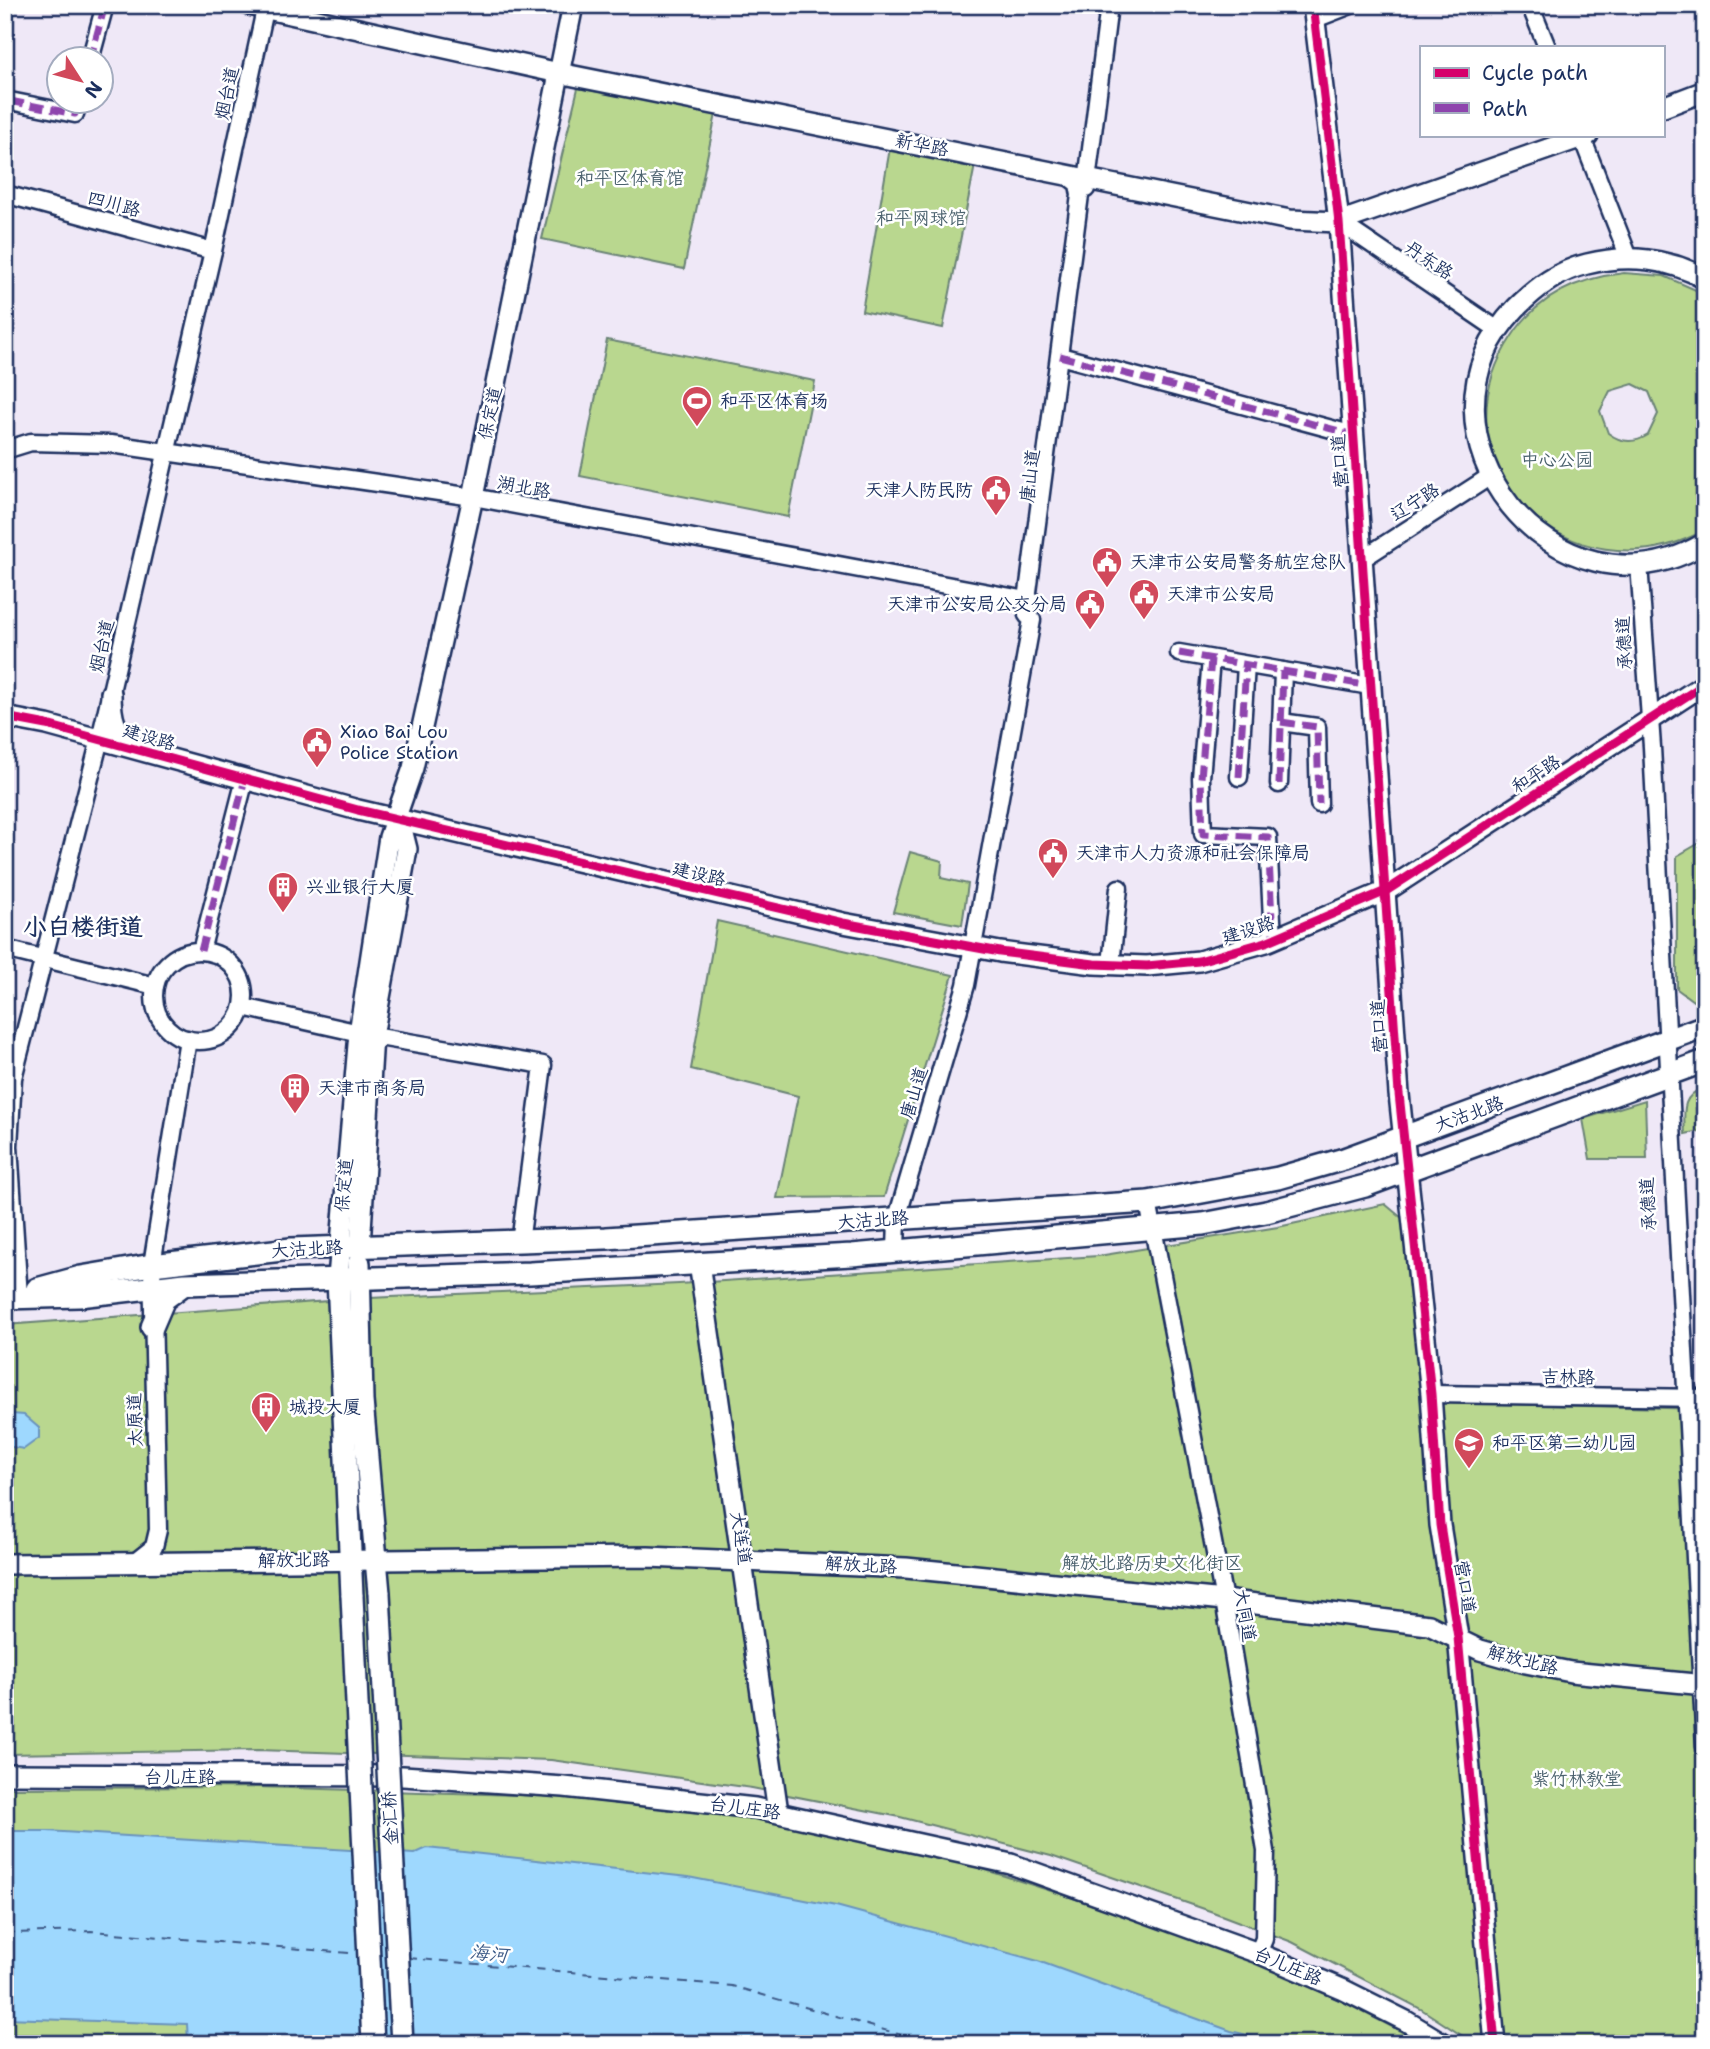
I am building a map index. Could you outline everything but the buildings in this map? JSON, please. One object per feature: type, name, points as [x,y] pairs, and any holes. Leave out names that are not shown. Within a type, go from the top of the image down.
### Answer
[{"type":"main road","name":"大沽北路","points":[[360,1246],[520,1243],[1148,1202],[1278,1178],[1404,1138],[1705,1026]]},
{"type":"main road","name":"大沽北路","points":[[12,1298],[79,1296],[185,1284],[347,1273],[398,1276],[530,1273],[699,1263],[896,1251],[1154,1229],[1266,1212],[1365,1186],[1705,1061]]},
{"type":"main road","name":"保定道","points":[[347,1273],[360,1246]]},
{"type":"main road","points":[[352,1596],[349,1559],[347,1273],[407,1246]]},
{"type":"main road","name":"大沽北路","points":[[12,1298],[80,1277],[152,1265],[291,1249],[347,1273]]},
{"type":"main road","points":[[375,1559],[349,1325],[372,1292],[398,1276]]},
{"type":"main road","points":[[152,1326],[164,1299],[185,1284]]},
{"type":"main road","name":"金汇桥","points":[[375,1559],[379,1592],[402,2044]]},
{"type":"main road","name":"金汇桥","points":[[352,1596],[373,2044]]},
{"type":"street","points":[[94,46],[105,5]]},
{"type":"street","name":"保定道","points":[[347,1273],[366,1035],[406,860],[405,840],[395,819],[413,768],[472,497],[573,5]]},
{"type":"street","name":"唐山道","points":[[896,1251],[897,1218],[966,985],[1034,619],[1030,614],[1030,601],[1109,5]]},
{"type":"street","points":[[1314,12],[1351,5]]},
{"type":"street","points":[[1530,5],[1547,46]]},
{"type":"street","name":"新华路","points":[[260,6],[559,73],[1290,220],[1339,222],[1581,136]]},
{"type":"street","name":"烟台道","points":[[12,1298],[8,1213],[9,1078],[100,740],[213,251],[260,6]]},
{"type":"street","name":"营口道","points":[[1314,12],[1339,222],[1404,1138],[1431,1394],[1440,1525],[1458,1637],[1494,2041]]},
{"type":"street","points":[[1664,107],[1705,91]]},
{"type":"street","points":[[10,101],[46,108]]},
{"type":"street","points":[[1584,136],[1629,258]]},
{"type":"street","name":"唐山道","points":[[1062,356],[1080,190],[1073,179],[1063,173]]},
{"type":"street","name":"四川路","points":[[5,194],[213,251]]},
{"type":"street","name":"丹东路","points":[[1339,222],[1498,330]]},
{"type":"street","points":[[1705,279],[1674,267],[1629,258],[1599,261],[1562,272],[1534,290],[1498,330],[1485,359],[1476,402],[1479,444],[1489,477],[1518,515],[1552,542],[1591,560],[1639,564],[1673,557],[1705,543]]},
{"type":"street","points":[[1062,356],[1354,435]]},
{"type":"street","name":"湖北路","points":[[5,450],[31,442],[111,444],[472,497],[1030,601]]},
{"type":"street","name":"辽宁路","points":[[1362,559],[1489,477]]},
{"type":"street","name":"承德道","points":[[1639,564],[1648,720],[1653,747],[1662,1042],[1705,1747]]},
{"type":"street","points":[[1179,653],[1370,686]]},
{"type":"street","points":[[1211,659],[1200,778],[1203,834],[1268,837],[1273,940]]},
{"type":"street","points":[[1239,778],[1246,665]]},
{"type":"street","points":[[1279,784],[1283,671]]},
{"type":"street","name":"和平路","points":[[1386,891],[1705,684]]},
{"type":"street","points":[[111,693],[112,717],[117,730],[131,744],[148,754]]},
{"type":"street","name":"建设路","points":[[5,717],[395,819],[817,917],[974,946],[1111,964],[1147,966],[1199,961],[1273,940],[1386,891]]},
{"type":"street","points":[[1281,722],[1317,727],[1319,804]]},
{"type":"street","points":[[201,951],[245,779]]},
{"type":"street","points":[[1111,964],[1119,888]]},
{"type":"street","points":[[5,949],[155,986]]},
{"type":"street","points":[[201,951],[220,955],[232,964],[244,992],[243,1007],[237,1020],[227,1031],[214,1038],[188,1040],[172,1032],[162,1022],[155,1009],[155,986],[164,966],[176,957],[201,951]]},
{"type":"street","points":[[243,1007],[366,1035],[543,1065],[520,1243]]},
{"type":"street","name":"保定道","points":[[360,1246],[366,1035]]},
{"type":"street","name":"太原道","points":[[135,1562],[154,1547],[158,1530],[152,1265],[188,1040]]},
{"type":"street","name":"大同道","points":[[1148,1202],[1224,1600],[1266,1851],[1264,1939],[1258,1953]]},
{"type":"street","name":"大连道","points":[[699,1263],[744,1560],[778,1812]]},
{"type":"street","name":"吉林路","points":[[1431,1394],[1705,1398]]},
{"type":"street","name":"解放北路","points":[[5,1563],[648,1557],[906,1568],[1224,1600],[1429,1625],[1480,1650],[1526,1663],[1570,1672],[1703,1685]]},
{"type":"street","points":[[313,1559],[336,1570],[352,1596]]},
{"type":"street","name":"台儿庄路","points":[[5,1774],[403,1776],[564,1787],[778,1812],[1011,1864],[1258,1953],[1344,1990],[1406,2021],[1444,2044]]},
{"type":"green space","name":"和平区体育馆","points":[[578,88],[716,114],[684,269],[542,239]]},
{"type":"green space","name":"和平网球馆","points":[[890,148],[975,165],[943,328],[862,311]]},
{"type":"green space","name":"中心公园","points":[[1624,273],[1664,276],[1705,294],[1705,530],[1654,548],[1606,549],[1562,535],[1526,508],[1500,473],[1487,430],[1490,384],[1512,336],[1522,322],[1560,291]],"holes":[[[1633,384],[1649,392],[1658,414],[1648,435],[1628,441],[1608,433],[1600,411],[1610,391]]]},
{"type":"green space","name":"和平区体育场","points":[[607,340],[815,381],[788,517],[580,476]]},
{"type":"green space","points":[[1705,840],[1705,1004],[1700,1006],[1677,989],[1677,856]]},
{"type":"green space","points":[[910,852],[942,861],[941,878],[968,884],[962,925],[893,912]]},
{"type":"green space","points":[[717,921],[953,975],[884,1197],[777,1198],[798,1096],[691,1069]]},
{"type":"green space","points":[[1705,1087],[1705,1130],[1685,1134],[1684,1112],[1687,1100]]},
{"type":"green space","points":[[1645,1100],[1647,1159],[1590,1159],[1583,1119]]},
{"type":"green space","name":"解放北路历史文化街区","points":[[1385,1204],[1403,1219],[1421,1402],[1705,1409],[1705,1956],[1701,1957],[1705,2044],[1475,2044],[1421,2009],[1292,1942],[1213,1912],[1051,1856],[900,1817],[752,1788],[551,1760],[258,1750],[5,1754],[5,1325],[369,1298],[679,1284],[1098,1256],[1278,1227]]},
{"type":"green space","points":[[258,1787],[550,1796],[781,1822],[933,1853],[1213,1943],[1348,2004],[1425,2044],[5,2044],[5,1788]]},
{"type":"water","points":[[5,1415],[24,1415],[39,1428],[39,1438],[24,1449],[5,1446]]},
{"type":"water","name":"海河","points":[[5,1831],[47,1831],[414,1854],[427,1848],[688,1877],[836,1906],[1038,1961],[1231,2031],[1275,2042],[1333,2044],[393,2044],[188,2041],[187,2024],[5,2018]]},
{"type":"ferry route","points":[[5,1933],[91,1931],[360,1954]]},
{"type":"ferry route","points":[[408,1958],[732,1986],[933,2044]]},
{"type":"marked path","points":[[94,46],[105,5]]},
{"type":"marked path","points":[[10,101],[46,108]]},
{"type":"marked path","points":[[1060,356],[1354,435]]},
{"type":"marked path","points":[[1179,653],[1370,686]]},
{"type":"marked path","points":[[1211,659],[1201,778],[1203,834],[1268,837],[1273,940]]},
{"type":"marked path","points":[[1239,777],[1246,665]]},
{"type":"marked path","points":[[1279,784],[1283,671]]},
{"type":"marked path","points":[[1281,722],[1317,727],[1319,804]]},
{"type":"marked path","points":[[201,951],[245,779]]},
{"type":"marked path","points":[[5,1214],[12,1212]]},
{"type":"cycle path","points":[[1313,5],[1339,222],[1399,1094],[1431,1394],[1440,1525],[1458,1637],[1495,2044]]},
{"type":"cycle path","points":[[5,717],[47,725],[358,810],[843,923],[1000,952],[1094,964],[1147,966],[1199,961],[1266,942],[1386,891],[1705,684]]},
{"type":"place","name":"和平区体育场","points":[[697,428]]},
{"type":"place","name":"天津人防民防","points":[[996,517]]},
{"type":"place","name":"天津市公安局警务航空总队","points":[[1107,589]]},
{"type":"place","name":"天津市公安局","points":[[1144,621]]},
{"type":"place","name":"天津市公安局公交分局","points":[[1090,631]]},
{"type":"place","name":"Xiao Bai Lou Police Station","points":[[317,769]]},
{"type":"place","name":"天津市人力资源和社会保障局","points":[[1053,880]]},
{"type":"place","name":"兴业银行大厦","points":[[283,914]]},
{"type":"place","name":"天津市商务局","points":[[295,1115]]},
{"type":"place","name":"城投大厦","points":[[266,1434]]},
{"type":"place","name":"和平区第二幼儿园","points":[[1469,1470]]},
{"type":"district","name":"小白楼街道","points":[[83,927]]},
{"type":"park label","name":"紫竹林教堂","points":[[1577,1779]]}]
